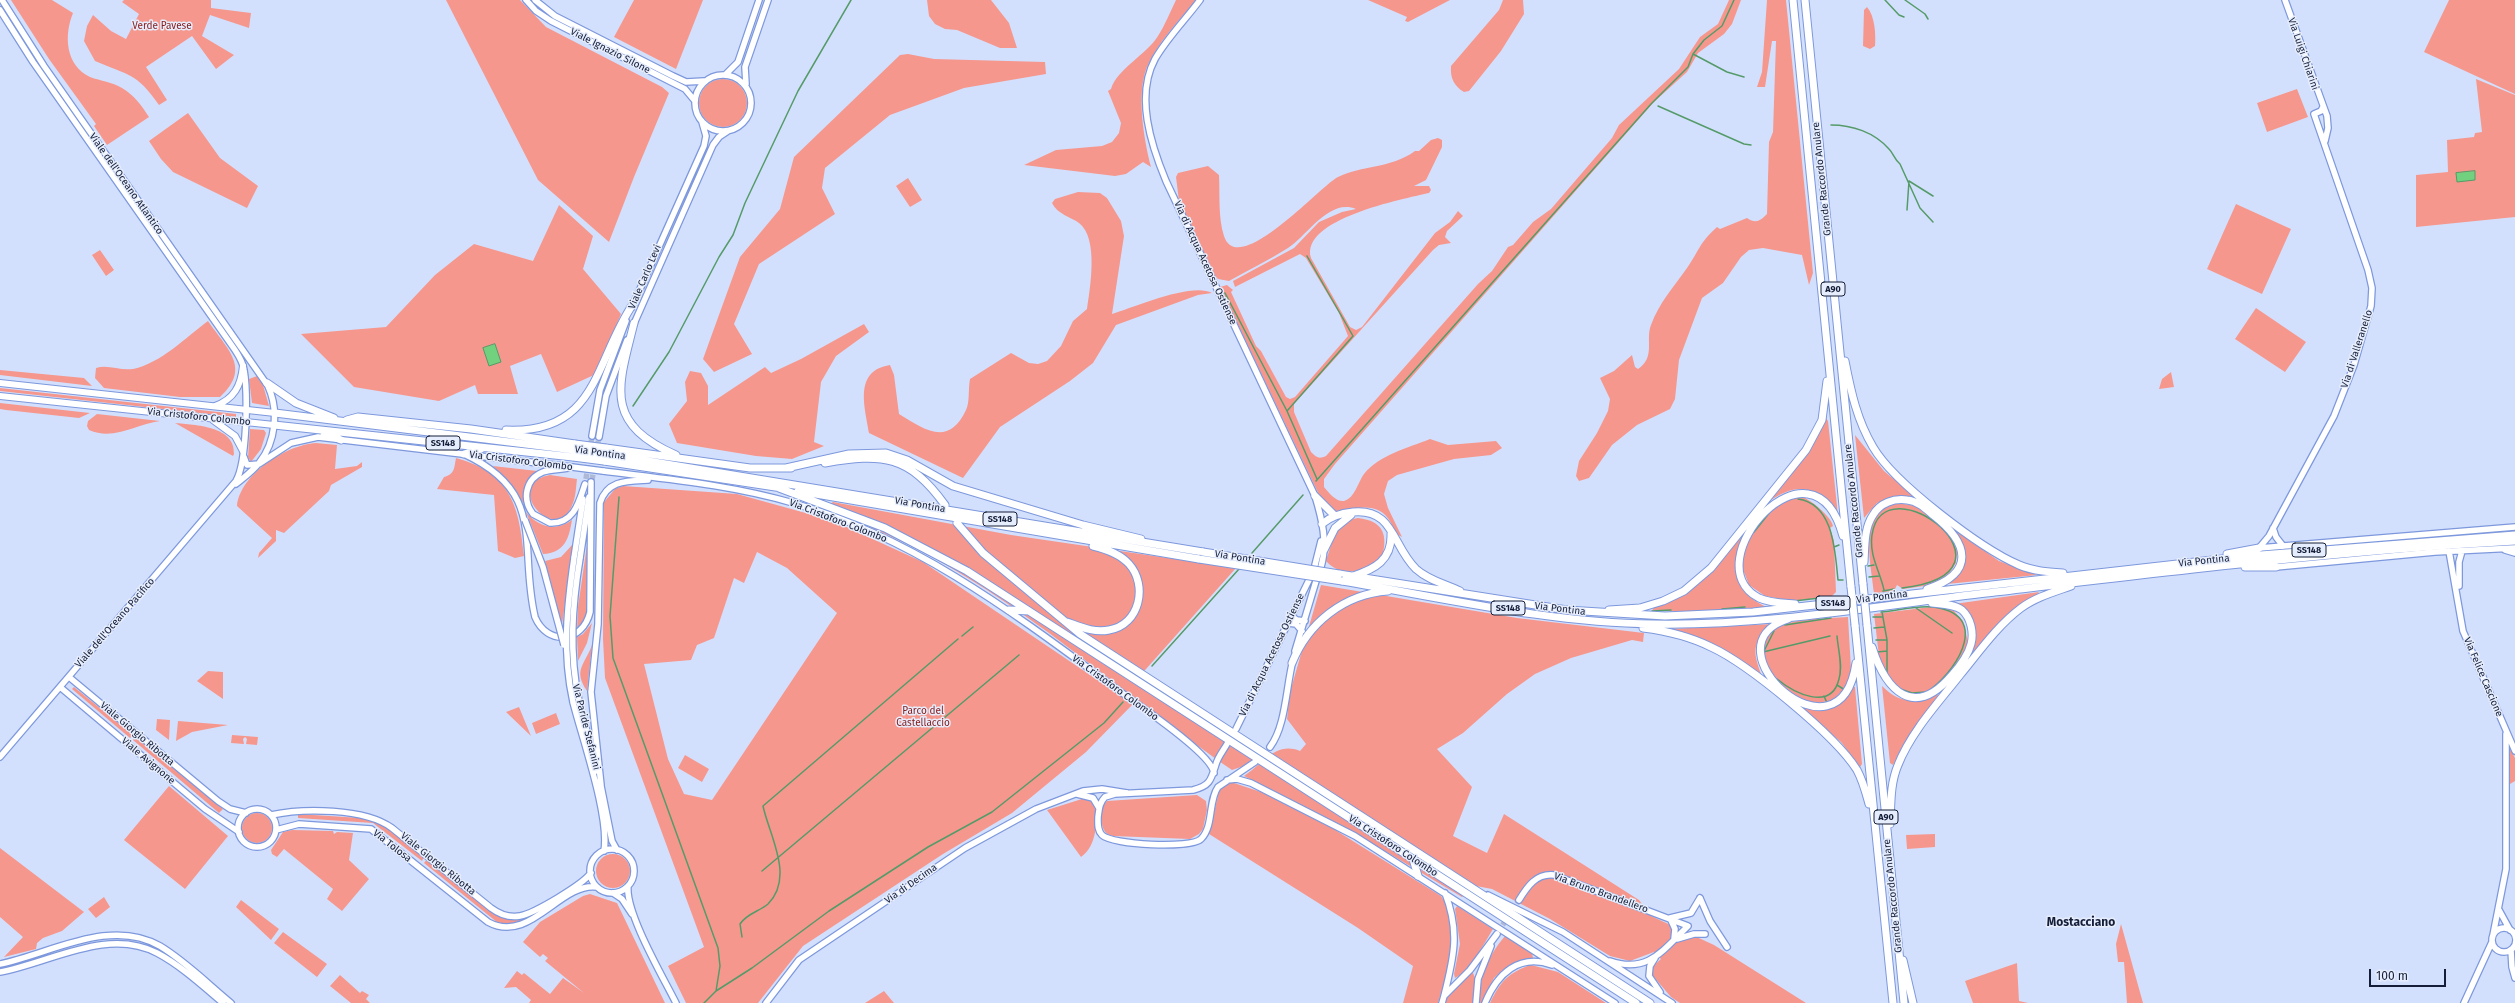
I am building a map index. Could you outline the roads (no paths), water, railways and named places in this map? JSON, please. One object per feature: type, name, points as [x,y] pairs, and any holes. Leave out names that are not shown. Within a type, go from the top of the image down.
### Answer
[{"type":"highway","name":"Grande Raccordo Anulare","points":[[1793,0],[1892,1003]]},
{"type":"highway","name":"Grande Raccordo Anulare","points":[[1804,0],[1904,1003]]},
{"type":"highway","points":[[472,429],[532,429],[554,422],[571,411],[585,397],[595,383],[622,321],[633,304]]},
{"type":"highway","points":[[634,323],[620,374],[620,393],[625,409],[632,424],[646,439],[686,459]]},
{"type":"highway","points":[[1838,330],[1858,417],[1873,447],[1890,470],[1972,538],[1998,554],[2030,569],[2081,574]]},
{"type":"highway","points":[[1584,612],[1635,608],[1658,603],[1684,591],[1711,568],[1801,459],[1819,428],[1825,411],[1827,392],[1826,333]]},
{"type":"highway","points":[[267,383],[298,404],[343,421]]},
{"type":"highway","name":"Via Cristoforo Colombo","points":[[275,413],[517,442]]},
{"type":"highway","name":"Via Cristoforo Colombo","points":[[343,421],[358,417],[472,429],[574,450],[605,454],[778,488],[857,516],[910,540],[967,571],[1636,1003]]},
{"type":"highway","name":"Via Cristoforo Colombo","points":[[274,426],[490,448],[574,450],[605,454],[686,459],[757,469],[786,468],[862,457],[886,459],[904,466],[918,475],[945,505]]},
{"type":"highway","points":[[313,429],[341,440]]},
{"type":"highway","name":"Via Pontina","points":[[517,442],[574,450]]},
{"type":"highway","points":[[464,454],[490,448]]},
{"type":"highway","points":[[786,468],[852,453],[886,453],[907,460],[950,485],[1162,546]]},
{"type":"highway","name":"Via Pontina","points":[[605,454],[1162,546],[1342,582],[1556,616],[1614,622],[1703,624],[1918,602],[2084,582],[2177,567]]},
{"type":"highway","name":"Via Pontina","points":[[778,488],[1061,536],[1339,574],[1584,612],[1637,616],[1701,616],[1809,606],[2081,574],[2263,560],[2515,535]]},
{"type":"highway","points":[[1809,606],[1764,600],[1752,593],[1746,585],[1740,570],[1739,554],[1746,538],[1756,524],[1781,498],[1796,494],[1810,495],[1826,504],[1835,515],[1848,556]]},
{"type":"highway","points":[[1315,496],[1324,509],[1335,516]]},
{"type":"highway","points":[[1862,581],[1867,529],[1872,515],[1877,509],[1888,502],[1903,499],[1912,500],[1936,517],[1956,536],[1961,555],[1959,566],[1948,581],[1912,594]]},
{"type":"highway","points":[[1324,550],[1339,523],[1357,512]]},
{"type":"highway","points":[[1323,526],[1335,516],[1357,512],[1379,515],[1392,531],[1403,554],[1419,571],[1436,582],[1469,595]]},
{"type":"highway","name":"Via Cristoforo Colombo","points":[[957,523],[983,553],[1060,620],[1650,1003]]},
{"type":"highway","points":[[1351,576],[1370,570],[1384,560],[1390,548],[1392,531]]},
{"type":"highway","points":[[1060,620],[1092,630],[1114,629],[1124,623],[1133,614],[1140,592],[1134,571],[1121,558],[1101,548],[1061,536]]},
{"type":"highway","name":"Via Pontina","points":[[2441,543],[2515,541]]},
{"type":"highway","points":[[2177,567],[2258,548]]},
{"type":"highway","points":[[2177,567],[2276,567]]},
{"type":"highway","points":[[1890,859],[1893,780],[1903,754],[1923,722],[2010,617],[2036,599],[2084,582]]},
{"type":"highway","points":[[1292,663],[1304,640],[1321,619],[1334,609],[1367,594],[1402,591]]},
{"type":"highway","points":[[1867,628],[1879,668],[1892,688],[1900,694],[1912,697],[1933,693],[1943,686],[1966,656],[1971,645],[1972,631],[1968,619],[1959,608],[1918,602]]},
{"type":"highway","points":[[1009,610],[1029,611]]},
{"type":"highway","points":[[1813,613],[1774,625],[1763,637],[1759,650],[1761,663],[1768,676],[1803,703],[1816,707],[1827,706],[1845,695],[1854,675],[1856,639]]},
{"type":"highway","points":[[1614,622],[1673,632],[1712,647],[1746,669],[1794,706],[1842,750],[1861,777],[1874,820]]},
{"type":"highway","points":[[1412,858],[1418,876]]},
{"type":"highway","points":[[1898,937],[1913,1003]]},
{"type":"main road","points":[[214,407],[225,401],[237,390],[244,366]]},
{"type":"main road","name":"Via Cristoforo Colombo","points":[[0,383],[275,413]]},
{"type":"main road","name":"Via Cristoforo Colombo","points":[[0,396],[274,426]]},
{"type":"main road","points":[[212,419],[235,436],[243,451]]},
{"type":"street","name":"Viale dell'Oceano Atlantico","points":[[2,0],[40,60],[267,383],[273,398],[275,413],[274,426],[267,449],[259,464]]},
{"type":"street","name":"Viale Ignazio Silone","points":[[526,0],[536,11],[551,21],[684,89],[695,101]]},
{"type":"street","name":"Viale Ignazio Silone","points":[[535,0],[555,16],[673,76],[686,82],[704,81]]},
{"type":"street","points":[[726,74],[738,62],[759,0]]},
{"type":"street","points":[[746,85],[740,80],[726,74],[713,76],[704,81],[699,88],[695,101],[697,112],[702,122],[711,128],[728,131],[744,123],[750,113],[751,95],[746,85],[745,67],[768,0]]},
{"type":"street","name":"Via di Acqua Acetosa Ostiense","points":[[1200,0],[1159,53],[1150,70],[1147,118],[1149,135],[1166,181],[1315,496],[1323,526],[1324,550],[1318,566],[1323,526]]},
{"type":"street","name":"Via Luigi Chiarini","points":[[2285,0],[2328,120]]},
{"type":"street","name":"Viale dell'Oceano Atlantico","points":[[0,10],[36,66],[235,350],[244,366],[245,410],[243,451],[238,476],[230,490]]},
{"type":"street","name":"Via di Valleranello","points":[[2258,548],[2273,528],[2334,416],[2354,365],[2371,306],[2372,290],[2368,270],[2319,123],[2314,114],[2321,112],[2323,107]]},
{"type":"street","points":[[2319,123],[2328,120],[2324,141]]},
{"type":"street","name":"Viale Carlo Levi","points":[[592,436],[601,386],[633,304],[704,146],[706,138],[702,122]]},
{"type":"street","name":"Viale Carlo Levi","points":[[599,437],[606,396],[634,323],[713,145],[719,137],[728,131]]},
{"type":"street","name":"Via Cristoforo Colombo","points":[[230,490],[259,464],[278,450],[297,441],[314,437],[603,471],[663,479],[775,498],[821,512],[918,555],[961,579],[1009,610],[1177,734],[1210,763],[1214,773]]},
{"type":"street","points":[[243,451],[247,465],[259,464]]},
{"type":"street","points":[[464,454],[486,465],[503,479],[517,499],[547,580],[566,654]]},
{"type":"street","points":[[572,467],[544,471],[533,479],[526,494],[531,512],[539,520],[547,522],[565,519],[575,510],[588,481]]},
{"type":"street","points":[[601,785],[591,692],[598,624],[600,503],[606,491],[617,483],[663,479]]},
{"type":"street","points":[[525,520],[534,612],[542,628],[558,637],[575,635],[583,630],[591,610],[592,590],[588,481]]},
{"type":"street","name":"Via Paride Stefanini","points":[[588,481],[577,558],[567,609],[566,654],[601,810],[606,838],[604,851]]},
{"type":"street","name":"Viale dell'Oceano Pacifico","points":[[0,757],[230,490]]},
{"type":"street","points":[[2258,548],[2515,527]]},
{"type":"street","points":[[2273,528],[2276,537],[2283,546]]},
{"type":"street","points":[[2276,567],[2449,552],[2515,548]]},
{"type":"street","points":[[2499,549],[2515,553]]},
{"type":"street","name":"Via Felice Cascione","points":[[2459,600],[2459,562],[2462,551]]},
{"type":"street","name":"Via Felice Cascione","points":[[2449,552],[2459,600],[2463,631],[2515,751]]},
{"type":"street","name":"Via Paride Stefanini","points":[[577,558],[572,627],[576,701],[601,785],[612,842],[617,850]]},
{"type":"street","name":"Via di Acqua Acetosa Ostiense","points":[[1236,729],[1309,580]]},
{"type":"street","name":"Via di Acqua Acetosa Ostiense","points":[[1270,747],[1278,735],[1292,663],[1316,581]]},
{"type":"street","points":[[1291,616],[1297,620],[1304,621]]},
{"type":"street","points":[[1288,623],[1296,624],[1302,631]]},
{"type":"street","name":"Viale Giorgio Ribotta","points":[[68,677],[218,801],[230,809],[246,813]]},
{"type":"street","name":"Viale Avignone","points":[[60,687],[205,809],[239,832]]},
{"type":"street","points":[[2464,1003],[2492,942],[2499,910],[2506,860],[2506,731]]},
{"type":"street","points":[[1214,773],[1217,762],[1226,744]]},
{"type":"street","points":[[1077,794],[1092,798],[1099,808],[1098,823],[1100,833],[1106,838],[1120,842],[1185,845],[1200,840],[1205,832],[1215,792],[1220,784],[1255,762]]},
{"type":"street","name":"Via di Decima","points":[[1099,808],[1106,796],[1199,788],[1210,783],[1214,773]]},
{"type":"street","name":"Via Cristoforo Colombo","points":[[1227,780],[1237,779],[1251,783],[1333,824],[1445,893],[1616,1003]]},
{"type":"street","name":"Via di Decima","points":[[766,1003],[799,960],[941,863],[1029,812],[1077,794],[1096,789],[1127,793]]},
{"type":"street","points":[[258,810],[271,815],[275,822],[276,830],[269,842],[257,847],[245,842],[239,832],[240,823],[246,813],[258,810]]},
{"type":"street","name":"Viale Giorgio Ribotta","points":[[271,815],[302,811],[360,815],[379,820],[392,828],[495,910],[507,916],[520,916],[530,912],[577,884],[591,873]]},
{"type":"street","name":"Via Tolosa","points":[[276,830],[299,824],[372,829],[488,922],[501,928],[518,926],[584,887],[597,887]]},
{"type":"street","points":[[612,893],[628,886],[633,879],[633,867],[629,858],[617,850],[604,851],[595,859],[591,873],[597,887],[622,899],[636,921],[675,1002]]},
{"type":"street","name":"Via Bruno Brandellero","points":[[1519,900],[1534,879],[1552,874],[1688,926],[1673,941]]},
{"type":"street","points":[[628,886],[628,897],[636,921]]},
{"type":"street","name":"Via Cristoforo Colombo","points":[[1474,890],[1552,926],[1610,961],[1671,1002]]},
{"type":"street","points":[[1442,1003],[1456,940],[1452,915],[1445,893]]},
{"type":"street","points":[[1673,941],[1675,929],[1670,918],[1691,913],[1700,898],[1711,924],[1727,947]]},
{"type":"street","points":[[2499,910],[2515,939],[2511,950],[2512,967],[2515,978]]},
{"type":"street","points":[[2493,935],[2501,928],[2510,930]]},
{"type":"street","points":[[1444,996],[1470,970],[1497,934]]},
{"type":"street","points":[[1610,961],[1632,966],[1643,964],[1656,956],[1673,941],[1690,934],[1705,934]]},
{"type":"street","points":[[0,964],[94,938],[117,935],[132,937],[150,942],[164,949],[232,1003]]},
{"type":"street","points":[[1476,1003],[1478,977],[1493,940]]},
{"type":"street","points":[[2492,942],[2499,951],[2511,950]]},
{"type":"street","points":[[0,972],[97,945],[130,944],[162,956],[222,1003]]},
{"type":"street","points":[[1656,956],[1650,966],[1649,978],[1671,1002]]},
{"type":"street","points":[[1485,1003],[1500,976],[1516,965],[1534,961],[1560,967]]},
{"type":"street","points":[[1470,970],[1475,972],[1478,977]]},
{"type":"waterway","points":[[633,406],[669,352],[719,257],[733,235],[745,203],[798,91],[851,0]]},
{"type":"waterway","points":[[1316,481],[1651,104],[1688,67],[1693,54],[1704,40],[1722,26],[1734,0]]},
{"type":"waterway","points":[[1885,0],[1899,15],[1904,17]]},
{"type":"waterway","points":[[1905,0],[1925,14],[1928,19]]},
{"type":"waterway","points":[[1693,54],[1727,72],[1744,77]]},
{"type":"waterway","points":[[1658,106],[1744,144],[1751,145]]},
{"type":"waterway","points":[[1831,125],[1855,128],[1870,134],[1883,143],[1900,164],[1920,208],[1933,222]]},
{"type":"waterway","points":[[1907,210],[1909,181],[1933,196]]},
{"type":"waterway","points":[[1287,411],[1353,336],[1307,256]]},
{"type":"waterway","points":[[1225,293],[1287,411],[1317,479]]},
{"type":"waterway","points":[[1252,553],[1303,495]]},
{"type":"waterway","points":[[619,497],[610,616],[613,658],[718,948],[720,966],[716,991]]},
{"type":"waterway","points":[[1798,499],[1810,503],[1819,510],[1826,519],[1834,543],[1838,580],[1843,580]]},
{"type":"waterway","points":[[1884,590],[1873,557],[1871,543],[1872,535],[1882,515],[1900,509],[1921,514],[1941,527],[1953,544],[1955,563],[1939,578],[1902,588]]},
{"type":"waterway","points":[[1754,532],[1770,512]]},
{"type":"waterway","points":[[1834,547],[1839,545]]},
{"type":"waterway","points":[[1868,566],[1874,565]]},
{"type":"waterway","points":[[1152,666],[1239,569]]},
{"type":"waterway","points":[[1869,577],[1879,576]]},
{"type":"waterway","points":[[1883,591],[1894,589]]},
{"type":"waterway","points":[[1794,601],[1828,597]]},
{"type":"waterway","points":[[1722,609],[1745,607]]},
{"type":"waterway","points":[[1881,612],[1920,607],[1933,607],[1950,612],[1961,620],[1965,630],[1964,642],[1959,655],[1952,668],[1931,689]]},
{"type":"waterway","points":[[1916,608],[1952,633]]},
{"type":"waterway","points":[[1652,611],[1671,610]]},
{"type":"waterway","points":[[1882,612],[1887,640],[1887,673]]},
{"type":"waterway","points":[[1873,617],[1883,617]]},
{"type":"waterway","points":[[1785,625],[1831,618]]},
{"type":"waterway","points":[[962,636],[973,627]]},
{"type":"waterway","points":[[1874,628],[1884,627]]},
{"type":"waterway","points":[[1764,651],[1774,631]]},
{"type":"waterway","points":[[1763,652],[1830,636]]},
{"type":"waterway","points":[[1777,679],[1793,690],[1811,697],[1828,695],[1835,689],[1840,674],[1837,636]]},
{"type":"waterway","points":[[742,937],[740,924],[749,915],[768,904],[776,893],[779,881],[780,869],[778,856],[763,806],[958,639]]},
{"type":"waterway","points":[[1876,640],[1887,640]]},
{"type":"waterway","points":[[1877,652],[1887,651]]},
{"type":"waterway","points":[[762,871],[1019,655]]},
{"type":"waterway","points":[[1837,685],[1845,690]]},
{"type":"waterway","points":[[1900,689],[1912,693],[1926,692]]},
{"type":"waterway","points":[[1824,696],[1827,703]]},
{"type":"waterway","points":[[704,1003],[716,991],[752,968],[829,911],[928,847],[992,812],[1104,723],[1123,702]]},
{"type":"tunnel","points":[[586,479],[592,436]]},
{"type":"tunnel","points":[[592,480],[599,437]]},
{"type":"tunnel","points":[[1498,932],[1519,900]]},
{"type":"district","name":"Mostacciano","points":[[2081,923]]},
{"type":"park label","name":"Verde Pavese","points":[[162,26]]},
{"type":"park label","name":"Parco del Castellaccio","points":[[923,716]]}]
